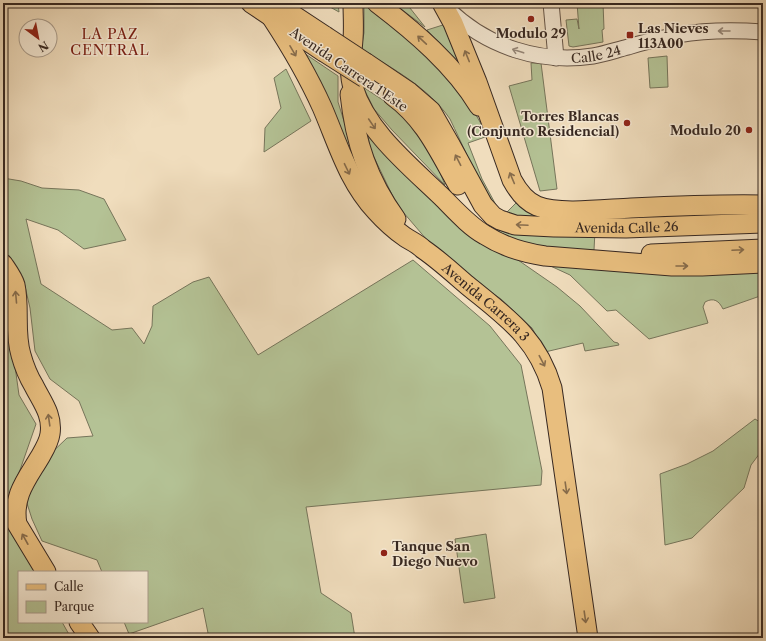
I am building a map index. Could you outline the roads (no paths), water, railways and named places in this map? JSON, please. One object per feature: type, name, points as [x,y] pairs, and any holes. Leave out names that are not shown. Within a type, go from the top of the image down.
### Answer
[{"type":"main road","name":"Avenida Carrera 1 Este","points":[[251,3],[274,10],[324,44],[410,109],[421,121],[429,134],[476,217],[486,229],[504,244]]},
{"type":"main road","points":[[353,3],[353,38],[360,72],[352,113],[356,132],[367,169],[385,204],[423,248]]},
{"type":"main road","points":[[377,3],[408,27],[453,72],[472,96],[496,137]]},
{"type":"main road","points":[[442,4],[453,23],[477,82],[496,137]]},
{"type":"main road","name":"Avenida Carrera 3","points":[[274,10],[323,109],[343,160],[363,195],[390,225],[406,238],[423,248],[514,324],[534,348],[547,372],[552,388],[557,416],[588,638]]},
{"type":"main road","name":"Avenida Carrera 1 Este","points":[[360,72],[409,92],[431,111],[452,146],[475,192],[483,205],[493,216]]},
{"type":"main road","points":[[360,72],[353,89],[377,132],[473,226],[490,238],[504,244]]},
{"type":"main road","name":"Avenida Calle 26","points":[[496,137],[516,187],[527,200],[557,219],[626,228],[763,223]]},
{"type":"main road","name":"Avenida Calle 26","points":[[493,216],[515,225],[643,207],[763,205]]},
{"type":"main road","points":[[557,219],[763,213]]},
{"type":"main road","name":"Avenida Calle 26","points":[[504,244],[533,254],[672,266],[763,263]]},
{"type":"main road","name":"Avenida Calle 26","points":[[559,257],[763,249]]},
{"type":"main road","points":[[3,264],[14,283],[19,350],[25,370],[44,403],[49,415],[50,434],[46,446],[20,491],[17,499],[16,511],[17,524],[45,571]]},
{"type":"main road","points":[[80,623],[90,638]]},
{"type":"street","points":[[551,3],[556,58]]},
{"type":"street","name":"Calle 24","points":[[442,4],[464,23],[500,44],[518,52],[534,56],[556,58],[594,56],[629,46],[696,32],[763,32]]},
{"type":"place","name":"Modulo 29","points":[[531,19]]},
{"type":"place","name":"Las Nieves 113A00","points":[[630,35]]},
{"type":"place","name":"Torres Blancas (Conjunto Residencial)","points":[[627,123]]},
{"type":"place","name":"Modulo 20","points":[[749,130]]},
{"type":"place","name":"Tanque San Diego Nuevo","points":[[384,553]]},
{"type":"district","name":"LA PAZ CENTRAL","points":[[110,42]]}]
